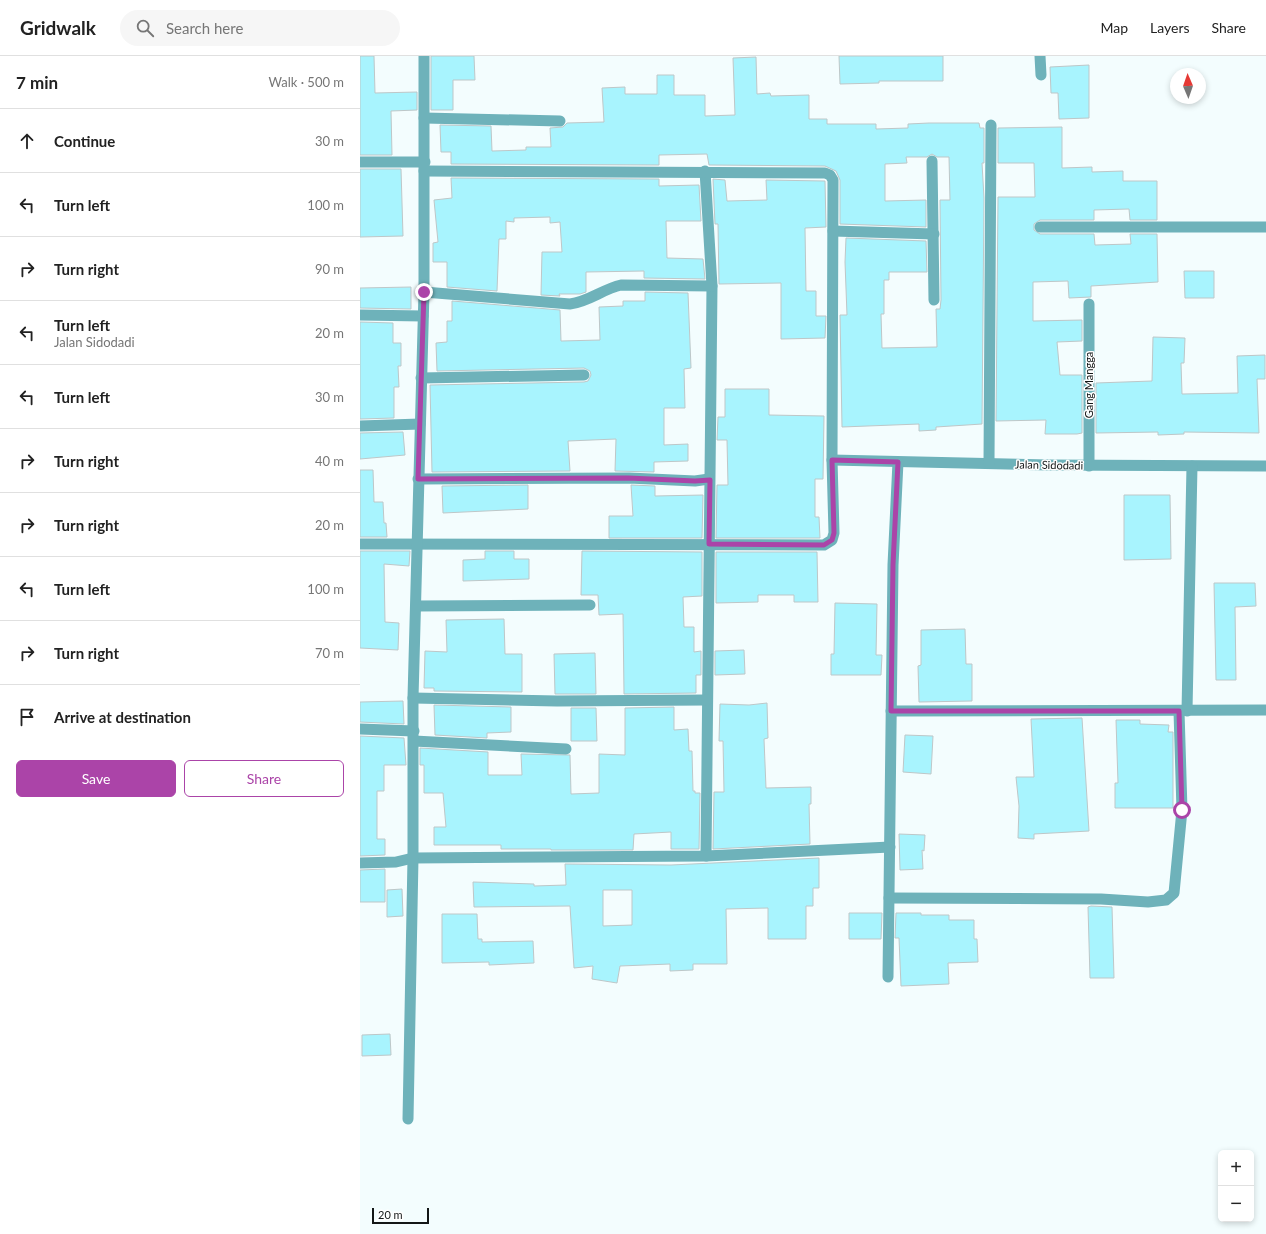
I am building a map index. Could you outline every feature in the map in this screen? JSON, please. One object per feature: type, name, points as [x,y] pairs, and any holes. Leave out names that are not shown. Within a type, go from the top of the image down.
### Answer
[{"type":"street","points":[[408,1119],[413,858],[413,698],[424,292],[424,56]]},
{"type":"street","points":[[1040,56],[1041,75]]},
{"type":"street","points":[[424,118],[560,121]]},
{"type":"street","points":[[989,463],[991,125]]},
{"type":"street","points":[[360,162],[424,167],[825,173],[830,175],[833,180],[832,460],[834,533],[832,540],[824,545],[360,544]]},
{"type":"street","points":[[932,162],[934,300]]},
{"type":"street","points":[[705,171],[712,286],[706,856]]},
{"type":"street","points":[[1040,227],[1266,227]]},
{"type":"street","points":[[833,231],[934,234]]},
{"type":"street","points":[[424,292],[570,304],[577,303],[607,288],[621,285],[712,286]]},
{"type":"street","name":"Gang Mangga","points":[[1089,304],[1089,466]]},
{"type":"street","points":[[360,315],[423,316]]},
{"type":"street","points":[[421,378],[584,375]]},
{"type":"street","points":[[360,426],[420,424]]},
{"type":"street","name":"Jalan Sidodadi","points":[[832,460],[1089,466],[1266,466]]},
{"type":"street","points":[[888,978],[893,565],[898,462]]},
{"type":"street","points":[[889,898],[1101,899],[1148,902],[1166,900],[1174,893],[1182,810],[1183,711],[1192,466]]},
{"type":"street","points":[[418,479],[628,478],[695,481],[710,480]]},
{"type":"street","points":[[416,606],[590,605]]},
{"type":"street","points":[[413,698],[557,701],[707,700]]},
{"type":"street","points":[[891,711],[1266,710]]},
{"type":"street","points":[[360,729],[414,736],[566,749]]},
{"type":"street","points":[[360,862],[396,862],[413,858],[706,856],[890,847]]},
{"type":"building","points":[[360,56],[374,56],[375,93],[417,92],[417,110],[391,111],[392,155],[360,155]]},
{"type":"building","points":[[431,56],[474,56],[475,80],[453,80],[453,110],[431,110]]},
{"type":"building","points":[[839,56],[943,56],[943,81],[879,81],[879,83],[840,84]]},
{"type":"building","points":[[756,57],[757,94],[770,93],[771,96],[809,95],[809,119],[827,119],[827,124],[876,124],[876,129],[908,128],[908,124],[929,123],[979,123],[980,128],[984,128],[984,163],[982,163],[984,198],[982,424],[936,427],[936,430],[919,431],[919,424],[842,427],[840,315],[847,315],[845,262],[846,238],[926,241],[927,272],[889,272],[889,280],[884,280],[884,314],[881,314],[882,348],[937,347],[936,309],[940,309],[941,300],[940,200],[950,200],[949,157],[937,157],[932,154],[927,157],[906,157],[907,163],[885,164],[885,201],[926,200],[926,227],[840,224],[840,180],[836,171],[825,166],[709,165],[707,154],[659,155],[659,165],[451,164],[451,152],[441,152],[440,125],[491,126],[492,151],[526,150],[526,147],[551,147],[550,128],[563,127],[567,123],[604,122],[602,88],[625,87],[625,94],[657,94],[657,75],[674,75],[674,95],[705,95],[705,116],[735,115],[733,58]]},
{"type":"building","points":[[1089,65],[1089,118],[1059,119],[1058,93],[1051,93],[1050,67]]},
{"type":"building","points":[[1062,127],[1062,168],[1092,167],[1092,172],[1123,171],[1123,181],[1157,181],[1157,220],[1130,220],[1129,209],[1094,210],[1094,220],[1040,220],[1034,224],[1034,230],[1040,234],[1094,234],[1095,245],[1131,244],[1130,234],[1157,234],[1158,282],[1091,286],[1091,297],[1069,298],[1068,281],[1033,282],[1033,321],[1082,320],[1082,341],[1057,342],[1060,375],[1082,375],[1082,433],[1045,434],[1046,420],[996,421],[998,197],[1035,197],[1034,163],[998,163],[998,128]]},
{"type":"building","points":[[360,169],[401,169],[403,236],[360,237]]},
{"type":"building","points":[[451,178],[659,179],[659,186],[699,185],[701,221],[666,221],[667,258],[703,259],[705,279],[644,278],[644,271],[586,272],[586,292],[580,294],[559,294],[560,296],[541,295],[542,252],[562,252],[560,222],[550,223],[550,217],[514,218],[514,222],[506,221],[506,239],[499,239],[497,291],[447,287],[447,262],[433,262],[433,243],[438,242],[434,200],[452,198]]},
{"type":"building","points":[[713,179],[725,180],[727,201],[767,200],[766,180],[825,181],[826,227],[805,228],[806,291],[816,291],[816,316],[826,316],[825,338],[781,339],[781,283],[719,284],[718,224],[715,224]]},
{"type":"building","points":[[1184,271],[1214,271],[1214,298],[1185,298]]},
{"type":"building","points":[[411,287],[411,309],[360,308],[360,288]]},
{"type":"building","points":[[645,292],[688,293],[691,368],[684,369],[685,408],[664,408],[664,445],[688,444],[688,461],[654,462],[654,472],[615,471],[616,439],[568,441],[570,471],[432,472],[430,385],[584,382],[588,381],[591,375],[590,371],[584,368],[437,371],[436,343],[447,342],[447,321],[452,321],[452,301],[560,310],[561,341],[600,340],[599,307],[623,306],[623,301],[645,301]]},
{"type":"building","points":[[360,322],[393,323],[393,343],[401,343],[401,366],[398,366],[399,387],[394,387],[394,418],[360,419]]},
{"type":"building","points":[[1153,337],[1185,338],[1184,363],[1181,363],[1182,394],[1238,393],[1237,356],[1265,355],[1265,379],[1257,379],[1259,433],[1184,432],[1184,434],[1158,435],[1158,432],[1096,433],[1096,383],[1152,381]]},
{"type":"building","points":[[725,389],[769,389],[769,415],[824,416],[823,479],[815,479],[815,517],[819,517],[820,538],[716,538],[717,485],[728,485],[727,440],[717,440],[718,417],[725,417]]},
{"type":"building","points":[[403,432],[405,455],[360,459],[360,433]]},
{"type":"building","points":[[360,470],[373,470],[374,502],[383,502],[384,523],[386,523],[387,537],[360,537]]},
{"type":"building","points":[[528,485],[528,509],[443,513],[442,486]]},
{"type":"building","points":[[631,485],[655,486],[655,496],[703,495],[702,538],[609,538],[609,516],[633,516]]},
{"type":"building","points":[[1124,495],[1170,495],[1171,559],[1124,560]]},
{"type":"building","points":[[360,551],[410,551],[409,566],[384,564],[385,622],[399,623],[398,650],[360,648]]},
{"type":"building","points":[[485,551],[514,551],[514,559],[529,559],[529,579],[463,581],[463,560],[485,559]]},
{"type":"building","points":[[582,551],[702,552],[702,596],[683,597],[684,627],[694,627],[694,652],[701,651],[701,675],[696,675],[696,693],[624,694],[623,614],[599,615],[598,595],[581,595]]},
{"type":"building","points":[[716,552],[817,552],[818,602],[794,602],[794,595],[758,595],[758,602],[716,603]]},
{"type":"building","points":[[1214,583],[1255,583],[1256,606],[1235,607],[1236,680],[1216,680]]},
{"type":"building","points":[[835,603],[877,604],[876,655],[882,655],[881,675],[831,675],[831,654],[834,654]]},
{"type":"building","points":[[504,619],[505,654],[522,654],[522,692],[434,691],[434,688],[424,688],[425,651],[447,652],[446,620]]},
{"type":"building","points":[[965,629],[966,664],[972,664],[972,701],[919,702],[918,666],[921,665],[921,630]]},
{"type":"building","points":[[744,650],[745,674],[715,675],[715,651]]},
{"type":"building","points":[[595,653],[596,694],[555,694],[554,654]]},
{"type":"building","points":[[403,701],[404,724],[360,722],[360,702]]},
{"type":"building","points":[[767,703],[768,738],[764,739],[766,788],[811,787],[811,804],[809,804],[810,844],[713,849],[714,792],[724,792],[723,741],[719,741],[720,704],[749,705]]},
{"type":"building","points":[[434,705],[511,707],[511,732],[487,733],[487,738],[435,735]]},
{"type":"building","points":[[674,707],[674,730],[688,729],[689,751],[692,751],[693,791],[695,791],[695,793],[700,793],[699,849],[671,849],[671,832],[634,834],[633,850],[501,849],[501,845],[434,845],[434,827],[446,827],[443,793],[424,793],[424,765],[420,765],[420,748],[488,752],[488,775],[522,775],[521,754],[570,755],[571,794],[599,793],[599,754],[625,755],[625,708]]},
{"type":"building","points":[[571,708],[596,708],[597,741],[571,741]]},
{"type":"building","points":[[1082,718],[1089,831],[1034,834],[1034,839],[1018,838],[1019,806],[1016,777],[1034,777],[1031,719]]},
{"type":"building","points":[[1116,720],[1140,720],[1140,724],[1169,725],[1168,732],[1173,732],[1173,808],[1115,808],[1115,783],[1118,783]]},
{"type":"building","points":[[905,735],[933,736],[931,774],[903,772]]},
{"type":"building","points":[[360,736],[404,738],[406,765],[384,765],[384,791],[377,791],[377,839],[385,839],[385,855],[360,856]]},
{"type":"building","points":[[899,834],[925,835],[924,851],[922,850],[923,869],[900,870]]},
{"type":"building","points":[[819,858],[819,888],[813,888],[813,906],[806,906],[806,939],[768,939],[768,908],[726,909],[727,964],[693,964],[693,970],[670,971],[670,964],[620,966],[617,983],[592,979],[593,966],[574,968],[570,906],[474,907],[473,882],[534,884],[534,886],[566,885],[565,864],[671,865]],"holes":[[[603,890],[632,890],[632,925],[603,926]]]},
{"type":"building","points":[[385,869],[385,902],[360,902],[360,870]]},
{"type":"building","points":[[402,889],[403,916],[387,917],[387,890]]},
{"type":"building","points":[[1088,907],[1112,907],[1114,978],[1090,978]]},
{"type":"building","points":[[849,913],[882,913],[881,939],[849,939]]},
{"type":"building","points":[[896,913],[949,915],[949,920],[974,920],[974,939],[977,939],[978,962],[948,963],[949,984],[901,986],[899,938],[895,938]]},
{"type":"building","points":[[442,914],[477,914],[478,939],[482,939],[482,942],[533,941],[534,963],[489,965],[489,962],[442,963]]},
{"type":"building","points":[[390,1034],[391,1055],[362,1056],[362,1035]]},
{"type":"route","points":[[424,292],[418,479],[628,478],[695,481],[710,480],[709,544],[824,545],[832,540],[834,533],[832,460],[898,462],[893,565],[891,711],[1179,711],[1182,810]]}]
